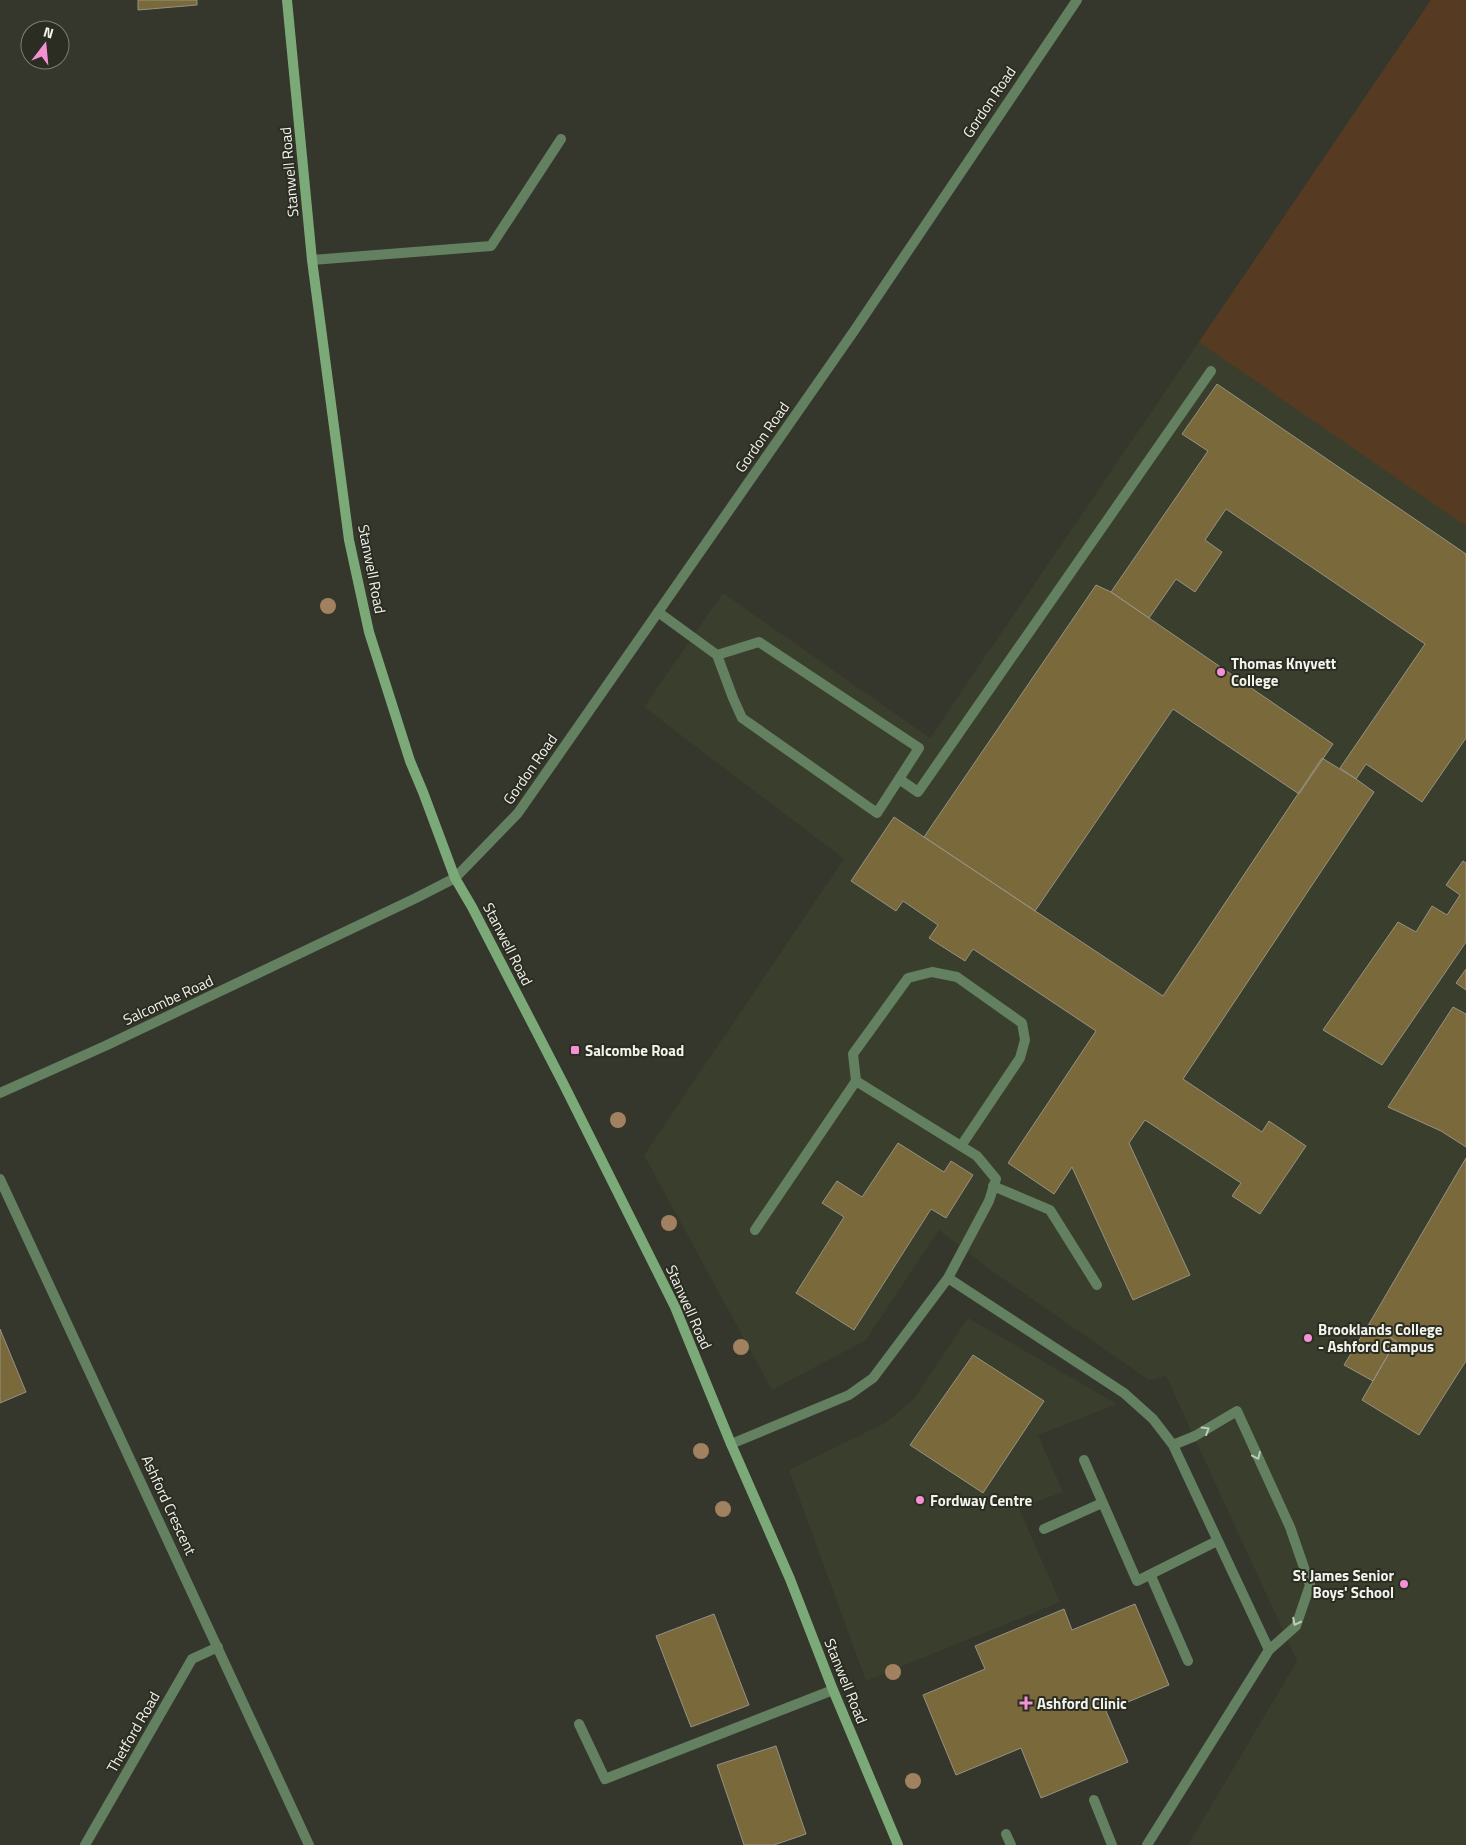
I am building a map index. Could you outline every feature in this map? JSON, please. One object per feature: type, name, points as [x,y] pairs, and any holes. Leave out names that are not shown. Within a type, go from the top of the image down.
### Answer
[{"type":"main road","name":"Stanwell Road","points":[[287,0],[312,260],[349,540],[369,632],[410,761],[455,878],[472,906],[675,1307],[731,1444],[790,1579],[833,1690],[898,1845]]},
{"type":"street","name":"Gordon Road","points":[[455,878],[518,813],[854,331],[1077,0]]},
{"type":"street","points":[[312,260],[491,246],[561,139]]},
{"type":"street","points":[[899,779],[918,792],[1211,371]]},
{"type":"street","points":[[658,612],[717,655],[742,718],[877,813],[919,748],[759,642],[717,655]]},
{"type":"street","name":"Salcombe Road","points":[[0,1093],[316,947],[455,878]]},
{"type":"street","points":[[755,1230],[856,1082],[853,1054],[908,978],[932,972],[957,977],[1022,1023],[1024,1040],[1020,1058],[961,1146]]},
{"type":"street","points":[[731,1444],[849,1395],[873,1378],[948,1278],[990,1201],[996,1179],[977,1156],[856,1082]]},
{"type":"street","name":"Ashford Crescent","points":[[0,1179],[309,1845]]},
{"type":"street","points":[[993,1186],[1050,1210],[1097,1285]]},
{"type":"street","points":[[948,1278],[1124,1393],[1153,1419],[1173,1445],[1269,1650]]},
{"type":"street","points":[[1147,1845],[1269,1650],[1296,1626],[1310,1584],[1290,1527],[1236,1411],[1195,1436],[1173,1445]]},
{"type":"street","points":[[1084,1460],[1137,1581],[1151,1576],[1218,1541]]},
{"type":"street","points":[[1044,1529],[1102,1503]]},
{"type":"street","points":[[1151,1576],[1188,1661]]},
{"type":"street","name":"Thetford Road","points":[[85,1845],[192,1659],[218,1647]]},
{"type":"street","points":[[579,1724],[605,1779],[833,1690]]},
{"type":"street","points":[[1094,1800],[1112,1845]]},
{"type":"street","points":[[1006,1834],[1011,1845]]},
{"type":"shaded area","name":"Thomas Knyvett College","points":[[1431,0],[1466,0],[1466,1845],[1188,1845],[1297,1661],[1166,1376],[1149,1380],[992,1271],[939,1230],[866,1340],[772,1390],[644,1155],[844,859],[644,707],[723,593],[930,738]]},
{"type":"shaded area","points":[[1431,0],[1466,0],[1466,526],[1199,342]]},
{"type":"shaded area","name":"Fordway Centre","points":[[968,1318],[1117,1404],[1038,1435],[1063,1492],[1019,1508],[1060,1602],[866,1681],[789,1470],[885,1423],[912,1401]]},
{"type":"building","points":[[138,0],[197,0],[197,5],[138,10]]},
{"type":"building","points":[[1217,384],[1466,554],[1466,738],[1422,802],[1366,764],[1356,779],[1340,768],[1425,644],[1226,509],[1205,540],[1222,552],[1195,592],[1176,579],[1149,618],[1111,592],[1208,451],[1182,434]]},
{"type":"building","points":[[1096,585],[1111,592],[1333,744],[1299,794],[1173,709],[1035,911],[924,837]]},
{"type":"building","points":[[1322,758],[1374,792],[1183,1079],[1262,1132],[1269,1121],[1306,1146],[1260,1214],[1232,1196],[1241,1183],[1145,1120],[1129,1143],[1190,1275],[1133,1300],[1072,1167],[1054,1194],[1008,1163],[1096,1031],[973,949],[965,961],[929,938],[938,925],[903,901],[896,911],[851,881],[894,817],[1163,996]]},
{"type":"building","points":[[1463,861],[1466,863],[1466,942],[1382,1065],[1323,1030],[1398,922],[1416,932],[1432,906],[1447,915],[1460,895],[1446,885]]},
{"type":"building","points":[[1466,969],[1466,990],[1456,983]]},
{"type":"building","points":[[1453,1007],[1466,1014],[1466,1147],[1441,1131],[1388,1107]]},
{"type":"building","points":[[898,1143],[944,1172],[951,1161],[973,1175],[946,1218],[931,1209],[854,1330],[796,1293],[844,1217],[822,1203],[837,1181],[862,1197]]},
{"type":"building","points":[[1466,1158],[1466,1361],[1419,1435],[1362,1400],[1396,1341],[1369,1324]]},
{"type":"building","points":[[1369,1324],[1396,1341],[1373,1381],[1344,1365]]},
{"type":"building","points":[[0,1329],[26,1392],[0,1403]]},
{"type":"building","points":[[973,1355],[1044,1401],[983,1493],[910,1445]]},
{"type":"building","name":"Ashford Clinic","points":[[1135,1604],[1169,1685],[1106,1711],[1128,1762],[1041,1798],[1021,1748],[956,1775],[923,1695],[985,1669],[975,1646],[1064,1609],[1072,1630]]},
{"type":"building","points":[[714,1614],[749,1705],[691,1727],[656,1636]]},
{"type":"building","points":[[776,1746],[806,1834],[774,1845],[744,1845],[717,1765]]},
{"type":"place","name":"Thomas Knyvett College","points":[[1221,672]]},
{"type":"place","name":"Salcombe Road","points":[[575,1050]]},
{"type":"place","name":"Brooklands College - Ashford Campus","points":[[1308,1338]]},
{"type":"place","name":"Fordway Centre","points":[[920,1500]]},
{"type":"place","name":"St James Senior Boys' School","points":[[1404,1584]]},
{"type":"place","name":"Ashford Clinic","points":[[1026,1703]]}]
